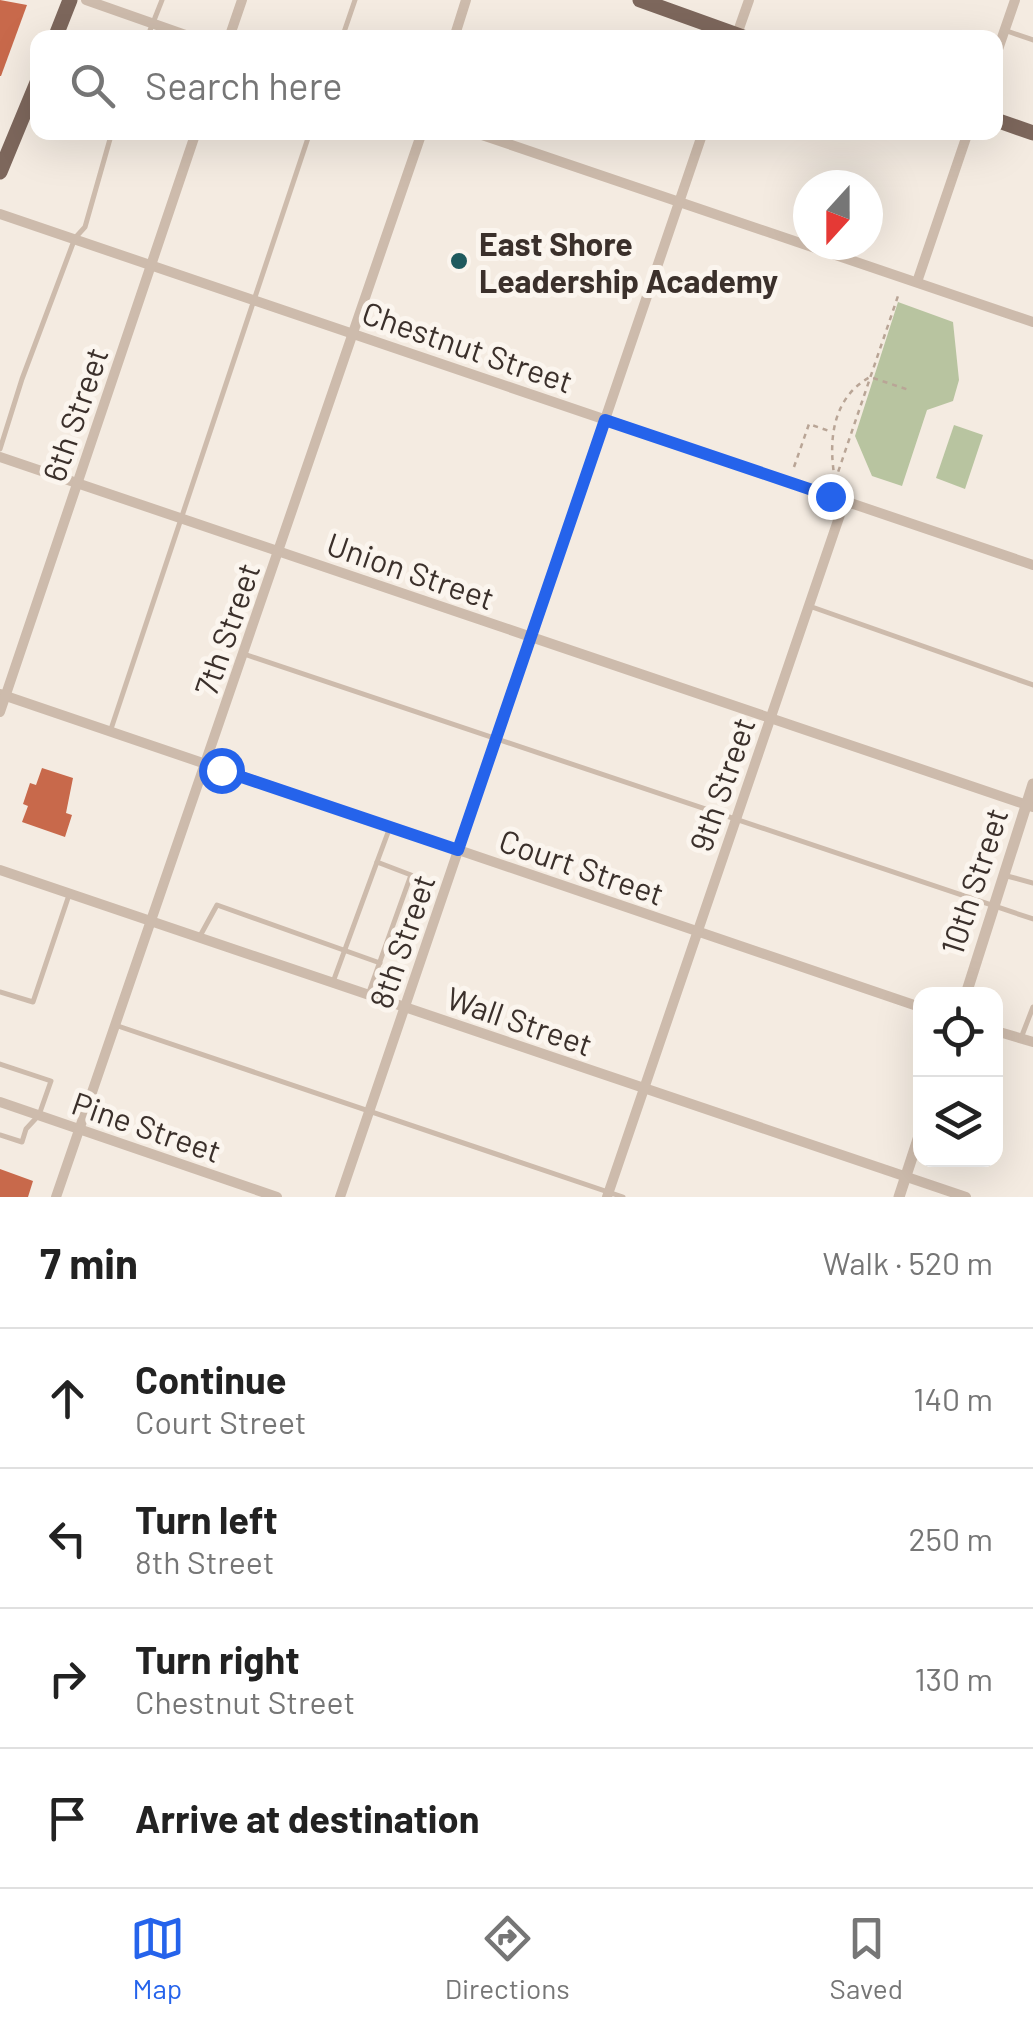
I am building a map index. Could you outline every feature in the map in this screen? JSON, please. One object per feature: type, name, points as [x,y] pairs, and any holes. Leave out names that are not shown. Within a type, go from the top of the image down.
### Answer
[{"type":"main road","points":[[58,30],[70,0]]},
{"type":"main road","points":[[640,0],[722,30]]},
{"type":"main road","points":[[0,172],[30,99]]},
{"type":"main road","points":[[1003,122],[1033,133]]},
{"type":"street","points":[[86,0],[171,30]]},
{"type":"street","points":[[232,30],[242,0]]},
{"type":"street","points":[[457,30],[466,0]]},
{"type":"street","points":[[740,30],[748,0]]},
{"type":"street","points":[[1003,33],[1015,0]]},
{"type":"street","name":"6th Street","points":[[0,712],[193,140]]},
{"type":"street","name":"7th Street","points":[[56,1197],[419,140]]},
{"type":"street","points":[[498,140],[1033,322]]},
{"type":"street","name":"8th Street","points":[[340,1197],[701,140]]},
{"type":"street","points":[[918,282],[965,140]]},
{"type":"street","name":"Chestnut Street","points":[[0,214],[1033,564]]},
{"type":"street","name":"Union Street","points":[[0,453],[180,518],[1030,806]]},
{"type":"street","name":"9th Street","points":[[607,1194],[844,500]]},
{"type":"street","name":"Court Street","points":[[3,695],[913,1005]]},
{"type":"street","name":"10th Street","points":[[968,987],[1030,806],[1033,784]]},
{"type":"street","name":"Wall Street","points":[[0,870],[966,1197]]},
{"type":"street","points":[[1003,1032],[1027,1040]]},
{"type":"street","name":"Pine Street","points":[[0,1102],[277,1197]]},
{"type":"street","points":[[899,1197],[913,1155]]},
{"type":"lane","points":[[151,30],[162,0]]},
{"type":"lane","points":[[345,30],[355,0]]},
{"type":"lane","points":[[1004,30],[1033,40]]},
{"type":"lane","points":[[0,453],[22,379],[75,238],[85,227],[110,140]]},
{"type":"lane","points":[[110,732],[307,140]]},
{"type":"lane","points":[[809,606],[1033,685]]},
{"type":"lane","points":[[244,654],[1033,919]]},
{"type":"lane","points":[[332,983],[390,827]]},
{"type":"lane","points":[[368,995],[411,875],[377,862]]},
{"type":"lane","points":[[1004,874],[1033,884]]},
{"type":"lane","points":[[0,992],[34,1002],[69,894]]},
{"type":"lane","points":[[199,938],[217,905],[380,962]]},
{"type":"lane","points":[[1027,1040],[1033,1007]]},
{"type":"lane","points":[[114,1024],[623,1197]]},
{"type":"lane","points":[[0,1064],[51,1081],[39,1116],[26,1129],[22,1142],[0,1135]]},
{"type":"path","points":[[870,377],[847,399],[831,432],[835,481],[899,293]]},
{"type":"path","points":[[870,377],[909,390]]},
{"type":"path","points":[[794,467],[809,424],[831,432]]},
{"type":"green space","points":[[898,302],[953,322],[959,380],[953,401],[927,410],[902,486],[872,476],[855,436]]},
{"type":"green space","points":[[954,425],[983,435],[965,489],[936,478]]},
{"type":"building","points":[[0,0],[27,5],[1,76],[0,76]]},
{"type":"building","points":[[42,768],[73,778],[66,813],[72,815],[65,837],[22,822],[30,783],[36,785]]},
{"type":"building","points":[[0,1169],[33,1181],[28,1197],[0,1197]]},
{"type":"place","name":"East Shore Leadership Academy","points":[[459,261]]},
{"type":"route","points":[[221,770],[458,850],[605,420],[830,496]]}]
